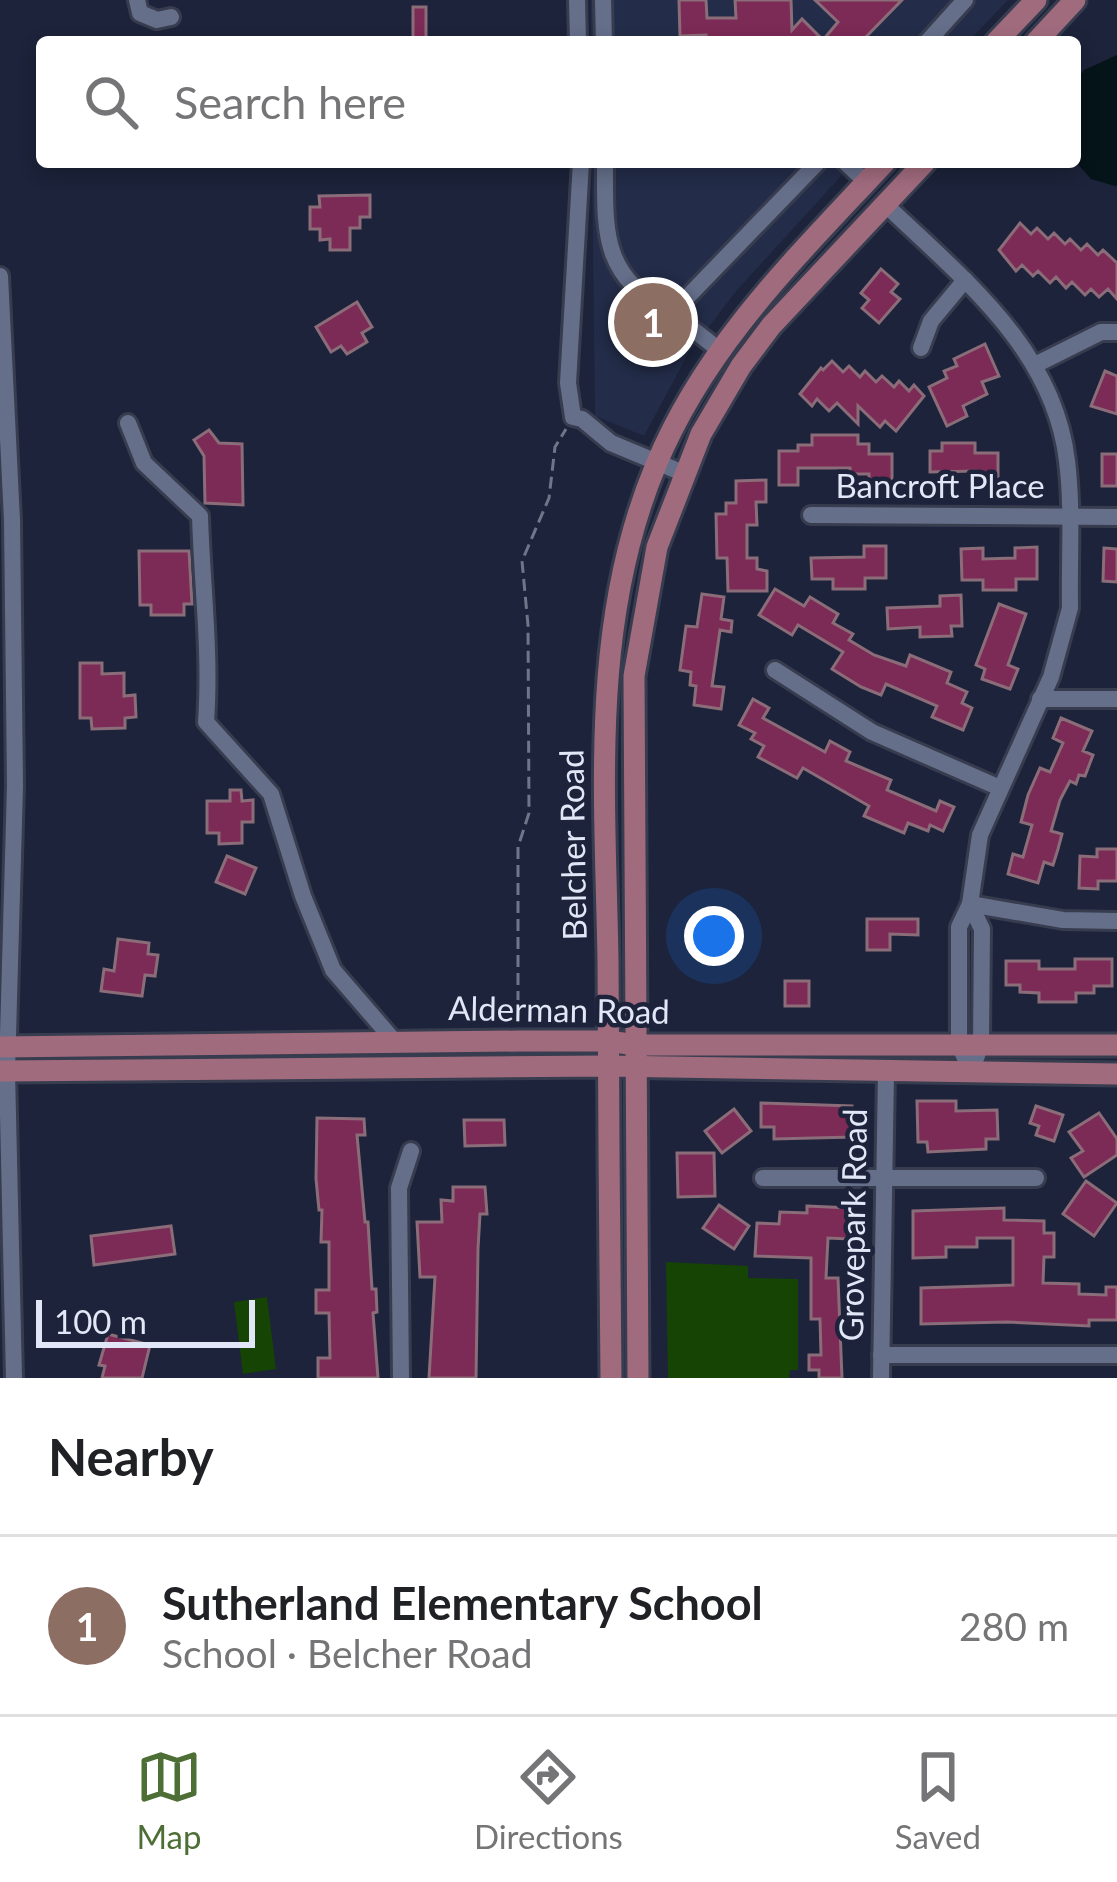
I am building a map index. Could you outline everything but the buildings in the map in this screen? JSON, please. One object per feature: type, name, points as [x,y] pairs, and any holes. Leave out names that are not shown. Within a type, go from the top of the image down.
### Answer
[{"type":"main road","points":[[1002,36],[1036,0]]},
{"type":"main road","points":[[1042,36],[1075,0]]},
{"type":"main road","name":"Belcher Road","points":[[610,1378],[605,749],[610,639],[632,530],[657,461],[718,350],[754,303],[879,168]]},
{"type":"main road","points":[[886,206],[886,181],[898,168]]},
{"type":"main road","name":"Belcher Road","points":[[638,1378],[634,676],[657,548],[683,473],[741,366],[771,326],[921,168]]},
{"type":"main road","points":[[718,350],[741,366]]},
{"type":"main road","name":"Alderman Road","points":[[4,1047],[519,1040],[609,1040],[634,1045],[1117,1045]]},
{"type":"main road","name":"Alderman Road","points":[[4,1071],[607,1066],[1117,1074]]},
{"type":"street","points":[[137,0],[140,13],[157,20],[171,17]]},
{"type":"street","points":[[577,0],[578,36]]},
{"type":"street","points":[[603,0],[604,36]]},
{"type":"street","points":[[932,36],[964,0]]},
{"type":"street","points":[[581,168],[568,383],[573,416],[611,443],[683,473]]},
{"type":"street","points":[[605,168],[609,252],[625,279],[718,350]]},
{"type":"street","points":[[672,313],[812,168]]},
{"type":"street","points":[[851,168],[866,182]]},
{"type":"street","points":[[886,206],[1006,320],[1057,412],[1067,460],[1070,608],[1059,654],[980,836],[970,904],[982,929],[971,1073]]},
{"type":"street","points":[[0,277],[11,497],[15,726],[4,1047],[14,1378]]},
{"type":"street","points":[[921,348],[931,321],[965,280]]},
{"type":"street","points":[[1035,365],[1100,332],[1117,332]]},
{"type":"street","points":[[128,423],[144,463],[200,516],[203,613],[210,660],[206,722],[271,794],[303,896],[334,970],[394,1042]]},
{"type":"street","name":"Bancroft Place","points":[[811,515],[1117,518]]},
{"type":"street","points":[[775,670],[872,732],[1000,788]]},
{"type":"street","points":[[1040,699],[1116,699],[1117,712]]},
{"type":"street","points":[[970,904],[1063,920],[1117,921]]},
{"type":"street","name":"Grovepark Road","points":[[881,1378],[886,1073]]},
{"type":"street","points":[[401,1378],[400,1188],[411,1150]]},
{"type":"street","points":[[763,1178],[1036,1178]]},
{"type":"street","points":[[881,1355],[1117,1355]]},
{"type":"path","points":[[519,1040],[518,847],[529,813],[528,625],[522,560],[549,498],[555,447],[573,416]]},
{"type":"shaded area","points":[[591,0],[1008,0],[974,36],[591,36]]},
{"type":"shaded area","points":[[1117,55],[1117,186],[1091,179],[1081,168],[1084,70]]},
{"type":"shaded area","points":[[592,168],[849,168],[737,290],[688,354],[644,436],[595,416]]},
{"type":"green space","points":[[666,1262],[748,1266],[748,1278],[798,1279],[798,1370],[790,1370],[789,1378],[668,1378]]},
{"type":"green space","points":[[267,1297],[276,1369],[243,1374],[234,1302]]},
{"type":"place","name":"Sutherland Elementary School","points":[[653,322]]}]
